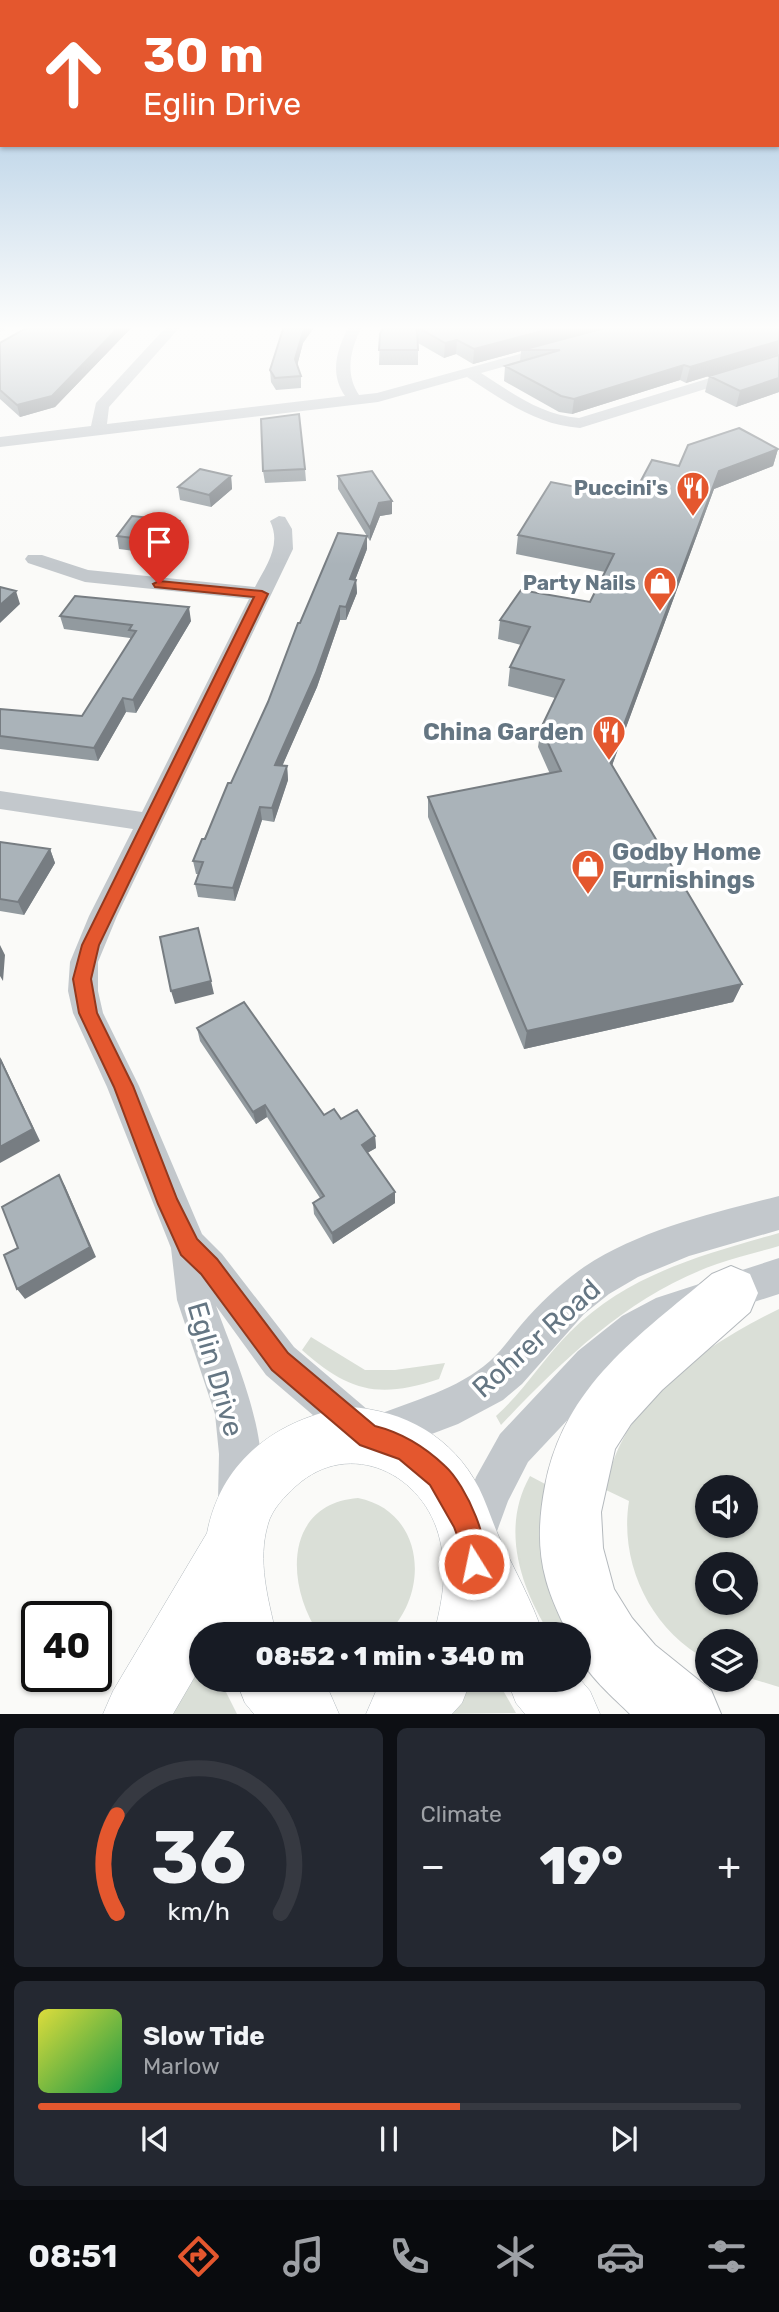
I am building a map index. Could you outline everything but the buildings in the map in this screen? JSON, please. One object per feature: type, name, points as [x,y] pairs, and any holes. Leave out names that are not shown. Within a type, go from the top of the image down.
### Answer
[{"type":"highway","points":[[687,1713],[660,1696],[629,1667],[607,1641],[590,1612],[573,1563],[570,1508],[584,1453],[597,1423],[615,1399],[648,1366],[755,1284]]},
{"type":"street","points":[[98,431],[102,406]]},
{"type":"street","points":[[0,442],[305,406]]},
{"type":"street","points":[[525,406],[561,422],[580,423],[635,406]]},
{"type":"street","name":"Eglin Drive","points":[[279,521],[283,529],[284,549],[90,945],[84,962],[83,991],[92,1024],[123,1086],[169,1204],[189,1247],[209,1266],[280,1361],[371,1437]]},
{"type":"street","points":[[35,559],[85,576],[262,594]]},
{"type":"street","points":[[0,800],[149,822]]},
{"type":"street","name":"Rohrer Road","points":[[371,1437],[465,1402],[479,1393],[503,1374],[563,1307],[615,1269],[660,1248],[779,1213]]},
{"type":"street","name":"Eglin Drive","points":[[189,1247],[190,1277],[198,1312],[235,1414],[240,1483],[235,1537]]},
{"type":"street","points":[[469,1622],[472,1612],[473,1544],[491,1492],[514,1448],[592,1365],[635,1329],[657,1317],[755,1284]]},
{"type":"street","points":[[136,1713],[178,1645],[235,1537],[248,1500],[268,1473],[289,1455],[325,1439],[371,1437],[392,1442],[434,1471],[454,1500],[506,1622]]},
{"type":"street","points":[[235,1537],[234,1575],[243,1622]]},
{"type":"street","points":[[279,1692],[306,1713]]},
{"type":"street","points":[[399,1713],[428,1692]]},
{"type":"street","points":[[549,1692],[567,1713]]},
{"type":"shaded area","points":[[779,1233],[779,1246],[725,1261],[685,1277],[627,1311],[574,1353],[501,1425],[496,1416],[560,1342],[592,1312],[616,1295],[667,1269]]},
{"type":"shaded area","points":[[779,1309],[779,1687],[758,1681],[758,1629],[695,1629],[695,1652],[669,1631],[643,1592],[634,1570],[627,1524],[629,1501],[606,1490],[614,1458],[647,1404],[670,1380],[723,1340]]},
{"type":"shaded area","points":[[311,1337],[365,1370],[395,1370],[445,1363],[439,1379],[399,1389],[366,1388],[335,1375],[302,1350]]},
{"type":"shaded area","points":[[530,1476],[547,1485],[563,1616],[566,1622],[543,1622],[523,1578],[515,1537],[521,1496]]},
{"type":"shaded area","points":[[358,1498],[380,1506],[397,1519],[408,1536],[414,1555],[415,1576],[410,1597],[397,1622],[312,1622],[308,1615],[297,1571],[298,1550],[304,1531],[316,1515],[333,1504]]},
{"type":"shaded area","points":[[189,1685],[189,1692],[226,1692],[237,1714],[173,1714]]},
{"type":"shaded area","points":[[459,1692],[504,1692],[516,1713],[440,1714]]},
{"type":"place","name":"Puccini's","points":[[693,518]]},
{"type":"place","name":"Party Nails","points":[[660,613]]},
{"type":"place","name":"China Garden","points":[[609,762]]},
{"type":"place","name":"Godby Home Furnishings","points":[[588,896]]},
{"type":"route","points":[[159,584],[262,594],[90,945],[82,979],[88,1013],[123,1086],[169,1204],[189,1247],[209,1266],[280,1361],[369,1437],[392,1442],[408,1451],[439,1477],[464,1520],[474,1546],[474,1564]]}]
